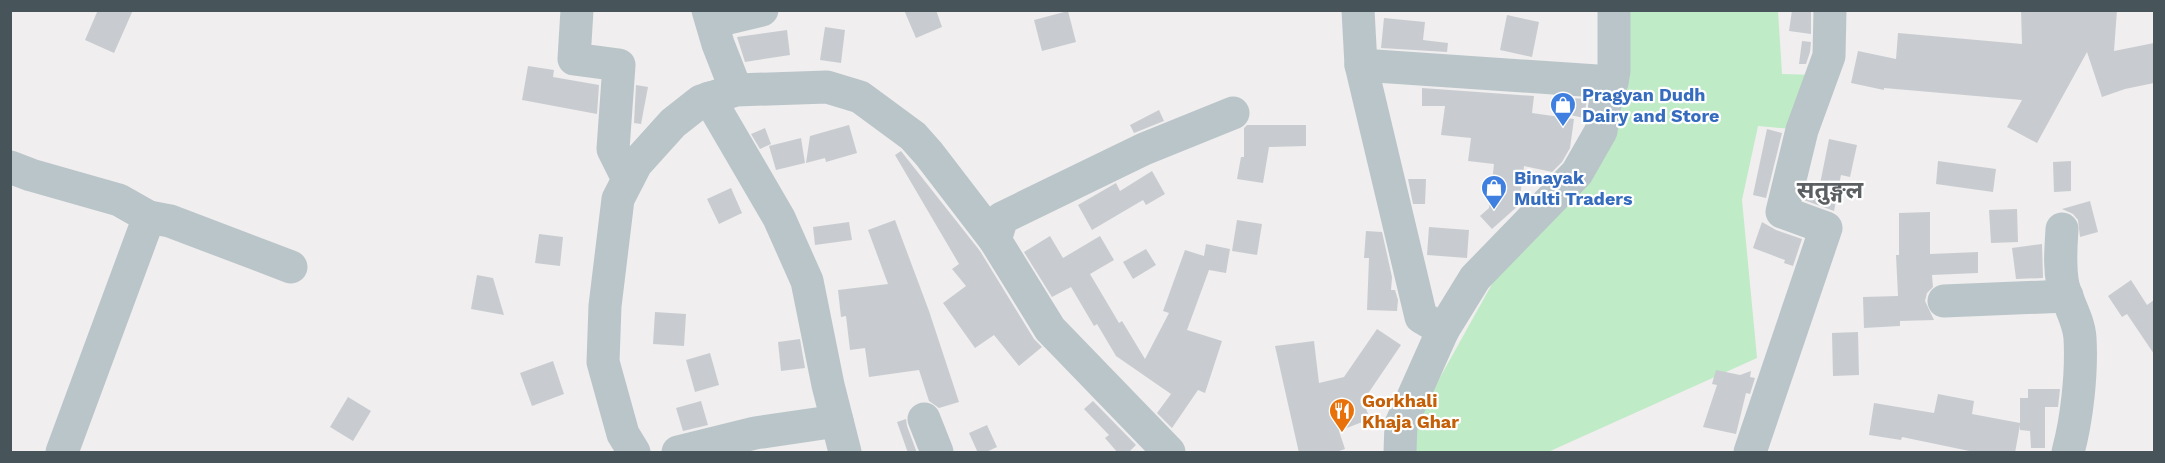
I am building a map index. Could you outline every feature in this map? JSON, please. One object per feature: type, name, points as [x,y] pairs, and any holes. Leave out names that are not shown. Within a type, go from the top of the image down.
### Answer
[{"type":"street","points":[[577,10],[574,60],[620,65],[613,149],[628,179]]},
{"type":"street","points":[[762,10],[710,16],[718,44],[723,94],[807,281],[828,385],[846,453]]},
{"type":"street","points":[[1358,10],[1361,65],[1421,317],[1443,330]]},
{"type":"street","points":[[1400,453],[1401,424],[1443,330],[1475,278],[1577,173],[1601,131],[1606,98],[1612,82],[1614,10]]},
{"type":"street","points":[[1750,453],[1826,228],[1782,212],[1802,130],[1829,56],[1830,10]]},
{"type":"street","points":[[1361,65],[1612,82]]},
{"type":"street","points":[[634,453],[623,434],[603,362],[605,306],[618,199],[628,179],[636,164],[673,123],[701,101],[723,94],[827,87],[860,97],[913,136],[995,240],[1050,329],[1169,453]]},
{"type":"street","points":[[995,240],[1002,218],[1144,149],[1233,113]]},
{"type":"street","points":[[10,167],[31,176],[118,200],[149,217],[170,221],[291,267]]},
{"type":"street","points":[[62,453],[149,217]]},
{"type":"street","points":[[2062,229],[2061,265],[2067,296],[2080,335],[2079,377],[2068,453]]},
{"type":"street","points":[[1944,301],[2067,296]]},
{"type":"street","points":[[924,419],[937,453]]},
{"type":"street","points":[[678,452],[755,433],[837,421]]},
{"type":"green space","points":[[1622,11],[1778,11],[1782,74],[1815,75],[1792,129],[1758,126],[1742,200],[1757,358],[1548,452],[1408,452],[1413,426],[1511,250],[1612,137]]},
{"type":"building","points":[[98,10],[133,10],[114,53],[85,40]]},
{"type":"building","points":[[904,10],[936,10],[942,27],[916,38]]},
{"type":"building","points":[[1792,10],[1811,10],[1811,34],[1789,31]]},
{"type":"building","points":[[2021,10],[2117,10],[2114,51],[2154,43],[2154,83],[2102,97],[2087,52],[2037,143],[2007,127],[2022,100],[1884,88],[1884,90],[1851,83],[1858,51],[1896,59],[1898,33],[2022,44]]},
{"type":"building","points":[[1068,11],[1076,42],[1042,51],[1034,20]]},
{"type":"building","points":[[1507,15],[1539,22],[1532,57],[1500,50]]},
{"type":"building","points":[[1384,18],[1425,22],[1423,40],[1448,43],[1447,52],[1381,48]]},
{"type":"building","points":[[825,27],[845,30],[841,63],[820,60]]},
{"type":"building","points":[[787,30],[790,55],[745,62],[737,37]]},
{"type":"building","points":[[1802,41],[1811,42],[1806,64],[1799,64]]},
{"type":"building","points":[[528,66],[554,70],[553,77],[599,85],[597,114],[522,100]]},
{"type":"building","points":[[636,85],[648,87],[641,124],[634,123]]},
{"type":"building","points":[[1422,88],[1534,96],[1532,113],[1574,119],[1570,148],[1562,162],[1552,172],[1524,166],[1519,205],[1492,229],[1480,216],[1489,208],[1494,164],[1468,161],[1471,138],[1441,135],[1445,106],[1422,106]]},
{"type":"building","points":[[1569,98],[1587,99],[1584,118],[1566,114]]},
{"type":"building","points":[[1159,110],[1164,121],[1134,133],[1130,125]]},
{"type":"building","points":[[849,125],[857,153],[826,162],[825,158],[806,163],[810,136]]},
{"type":"building","points":[[1247,125],[1306,125],[1306,146],[1269,147],[1263,183],[1237,179],[1241,157],[1244,157],[1244,128]]},
{"type":"building","points":[[765,128],[771,144],[760,149],[751,134]]},
{"type":"building","points":[[1767,129],[1782,133],[1766,198],[1753,195]]},
{"type":"building","points":[[801,138],[805,163],[776,170],[769,146]]},
{"type":"building","points":[[1829,139],[1857,145],[1850,177],[1841,175],[1834,211],[1804,200],[1809,182],[1820,184]]},
{"type":"building","points":[[901,151],[980,251],[1034,339],[1042,347],[1019,366],[994,335],[975,348],[943,303],[966,286],[952,269],[959,264],[895,155]]},
{"type":"building","points":[[1938,161],[1996,169],[1993,192],[1936,184]]},
{"type":"building","points":[[2071,161],[2071,191],[2054,192],[2053,162]]},
{"type":"building","points":[[1152,171],[1165,194],[1146,205],[1143,200],[1092,230],[1078,205],[1116,183],[1120,191]]},
{"type":"building","points":[[1408,179],[1426,179],[1425,204],[1413,204]]},
{"type":"building","points":[[731,188],[742,213],[719,224],[707,199]]},
{"type":"building","points":[[2090,201],[2098,232],[2080,237],[2078,220],[2073,214],[2062,209]]},
{"type":"building","points":[[2017,209],[2018,242],[1991,243],[1989,210]]},
{"type":"building","points":[[1930,212],[1930,254],[1978,252],[1978,273],[1932,275],[1933,287],[1927,293],[1925,301],[1934,320],[1900,321],[1900,326],[1864,328],[1863,297],[1898,296],[1896,255],[1899,255],[1899,213]]},
{"type":"building","points":[[895,220],[929,311],[959,402],[939,408],[929,401],[919,370],[869,377],[865,348],[850,350],[846,316],[841,317],[838,290],[888,284],[868,230]]},
{"type":"building","points":[[1237,220],[1262,224],[1257,255],[1232,251]]},
{"type":"building","points":[[849,222],[852,240],[815,245],[813,227]]},
{"type":"building","points":[[1762,222],[1776,230],[1802,239],[1793,266],[1784,263],[1785,260],[1753,248]]},
{"type":"building","points":[[1429,227],[1469,230],[1467,258],[1427,255]]},
{"type":"building","points":[[1366,231],[1382,232],[1392,277],[1391,290],[1395,290],[1398,300],[1397,311],[1367,310],[1369,258],[1364,258]]},
{"type":"building","points":[[539,234],[563,237],[560,266],[535,263]]},
{"type":"building","points":[[1050,236],[1063,258],[1100,236],[1114,260],[1090,274],[1119,323],[1122,321],[1145,359],[1169,313],[1163,311],[1185,250],[1204,256],[1206,244],[1230,249],[1226,273],[1209,270],[1187,330],[1222,341],[1205,393],[1198,390],[1172,428],[1157,413],[1171,394],[1116,356],[1097,324],[1094,326],[1071,287],[1052,297],[1024,252]]},
{"type":"building","points":[[2042,244],[2043,278],[2016,279],[2012,248]]},
{"type":"building","points":[[1146,249],[1156,265],[1133,279],[1123,262]]},
{"type":"building","points":[[477,275],[493,278],[504,315],[471,309]]},
{"type":"building","points":[[2131,280],[2147,305],[2154,300],[2154,354],[2127,314],[2122,317],[2108,296]]},
{"type":"building","points":[[655,312],[686,314],[684,346],[653,344]]},
{"type":"building","points":[[1377,329],[1401,345],[1363,401],[1370,419],[1339,431],[1345,449],[1333,453],[1299,453],[1275,346],[1314,341],[1319,383],[1344,377]]},
{"type":"building","points":[[1858,332],[1859,375],[1833,376],[1832,333]]},
{"type":"building","points":[[800,339],[805,368],[781,371],[778,342]]},
{"type":"building","points":[[710,353],[719,385],[695,392],[686,360]]},
{"type":"building","points":[[553,361],[564,394],[532,406],[520,373]]},
{"type":"building","points":[[1716,370],[1740,375],[1751,371],[1750,377],[1755,378],[1750,394],[1746,393],[1736,434],[1703,427],[1717,385],[1712,384]]},
{"type":"building","points":[[2028,389],[2060,389],[2058,407],[2045,407],[2045,448],[2031,448],[2030,431],[2020,430],[2020,425],[2015,453],[1979,453],[1902,437],[1901,440],[1869,435],[1874,403],[1934,413],[1938,394],[1974,401],[1972,414],[2020,423],[2020,398],[2028,398]]},
{"type":"building","points":[[348,397],[371,411],[353,441],[330,427]]},
{"type":"building","points":[[701,401],[708,425],[683,431],[676,408]]},
{"type":"building","points":[[1093,401],[1136,445],[1128,453],[1118,453],[1105,438],[1109,435],[1084,409]]},
{"type":"building","points":[[906,419],[917,453],[908,453],[897,422]]},
{"type":"building","points":[[987,425],[997,447],[984,453],[978,453],[969,433]]},
{"type":"place","name":"Pragyan Dudh Dairy and Store","points":[[1563,128]]},
{"type":"place","name":"Binayak Multi Traders","points":[[1494,211]]},
{"type":"place","name":"Gorkhali Khaja Ghar","points":[[1342,434]]},
{"type":"district","name":"सतुङ्गल","points":[[1830,190]]}]
